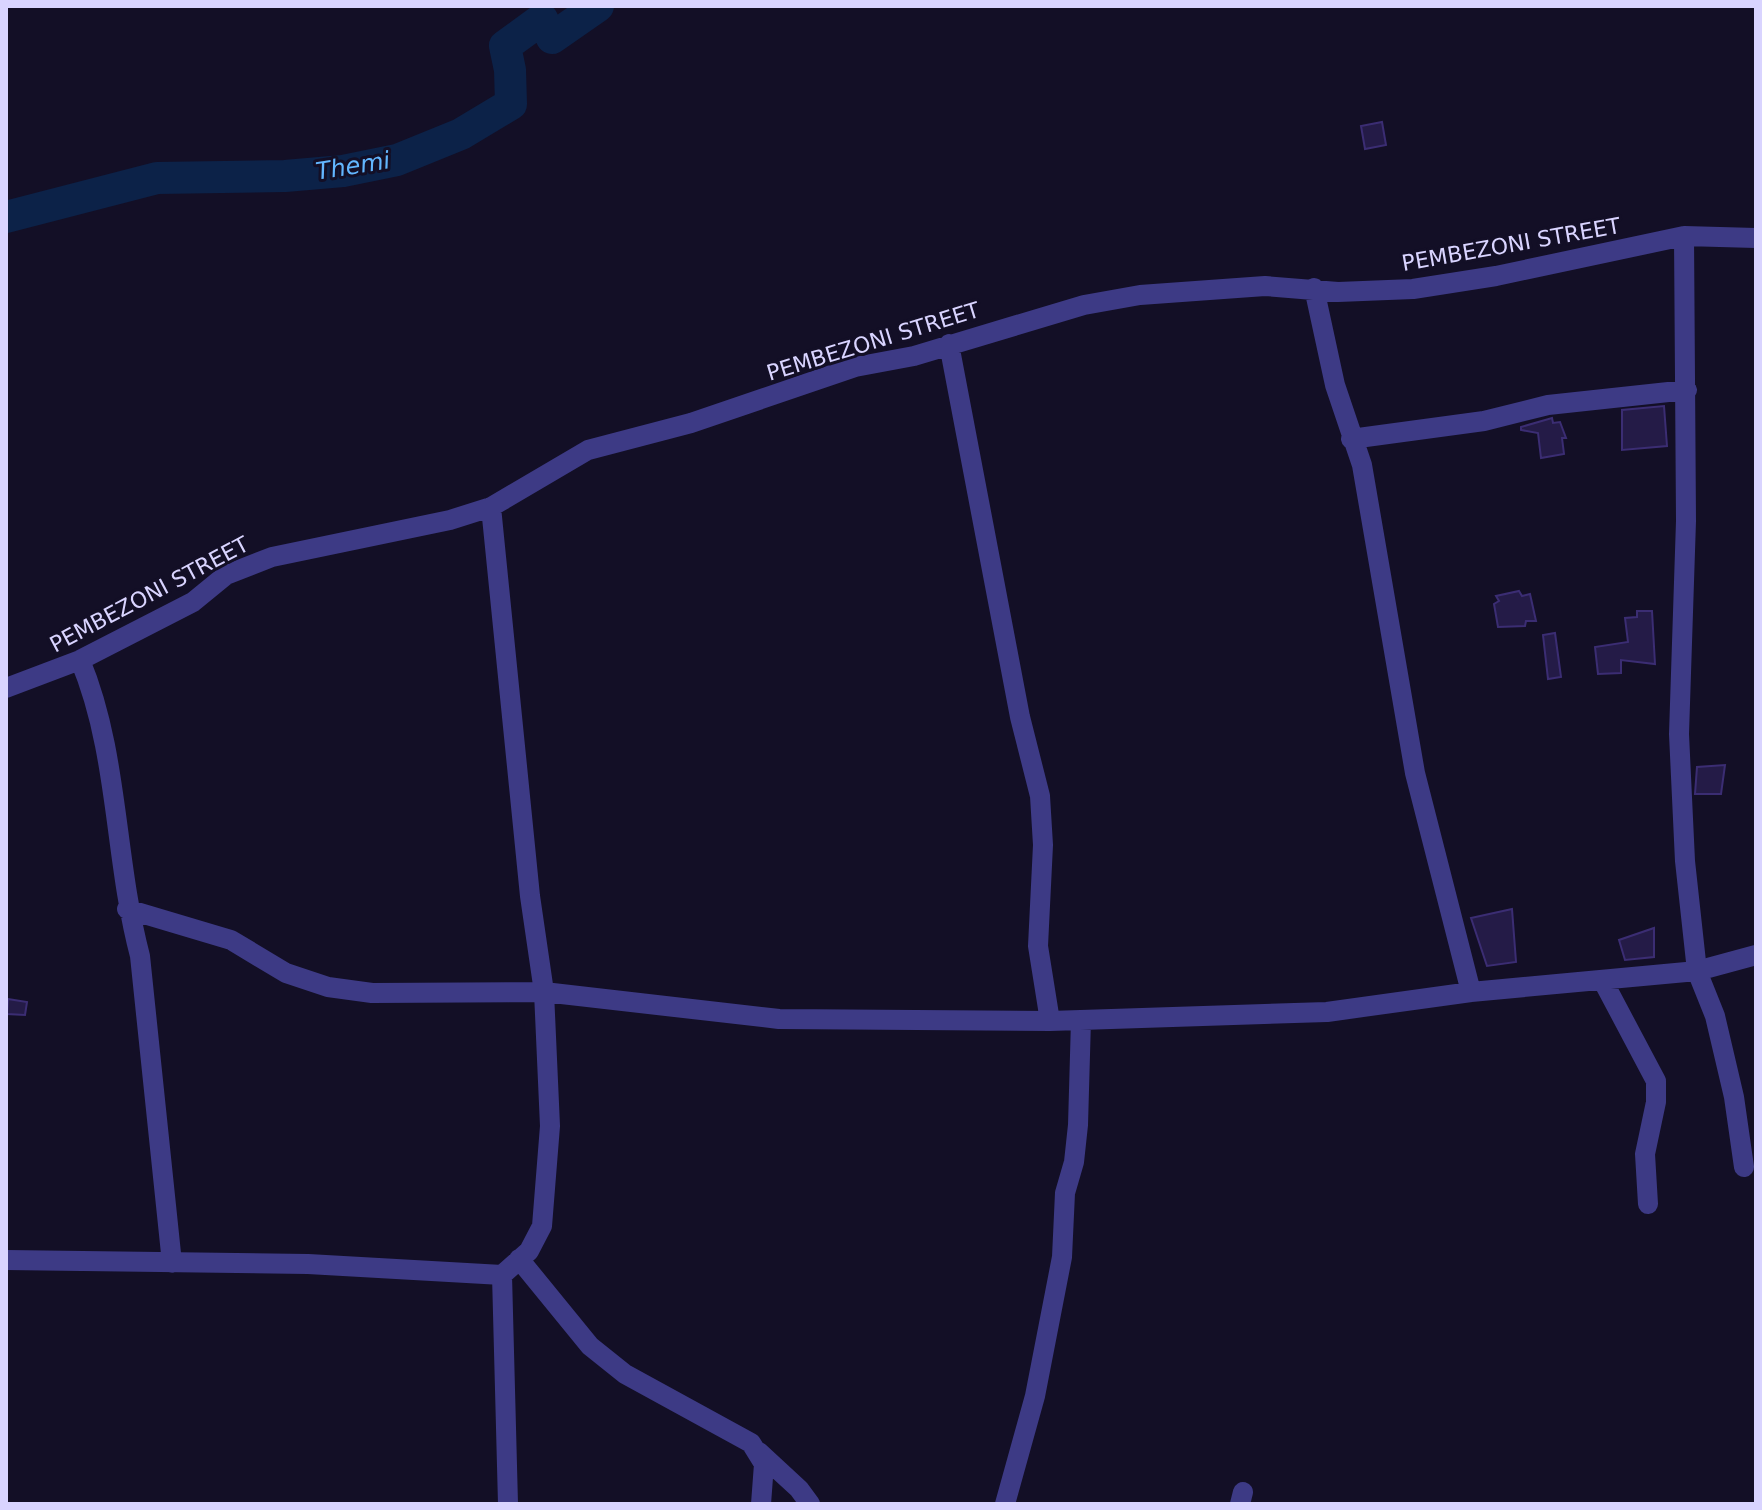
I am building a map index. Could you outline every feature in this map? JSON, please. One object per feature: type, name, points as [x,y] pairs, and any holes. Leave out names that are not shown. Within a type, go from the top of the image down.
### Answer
[{"type":"street","name":"PEMBEZONI STREET","points":[[6,688],[80,660],[193,602],[226,575],[272,557],[450,520],[491,507],[588,450],[691,423],[855,367],[914,356],[1084,305],[1140,295],[1265,286],[1338,292],[1413,289],[1496,276],[1684,236],[1756,238]]},
{"type":"street","points":[[1684,236],[1687,390],[1679,734],[1685,861],[1697,971],[1721,1043],[1734,1097],[1744,1167]]},
{"type":"street","points":[[1314,288],[1351,439],[1362,465],[1415,773],[1471,992]]},
{"type":"street","points":[[949,344],[1020,717],[1040,796],[1043,845],[1038,946],[1050,1021]]},
{"type":"street","points":[[1351,439],[1484,421],[1548,405],[1687,390]]},
{"type":"street","points":[[6,1260],[308,1264],[502,1275],[529,1251],[542,1226],[550,1126],[544,992],[528,880],[491,507]]},
{"type":"street","points":[[80,660],[101,717],[127,909],[140,956],[172,1263]]},
{"type":"street","points":[[127,909],[231,940],[286,973],[328,987],[372,993],[544,992],[779,1019],[1050,1021],[1327,1012],[1471,992],[1697,971],[1756,955]]},
{"type":"street","points":[[1603,981],[1656,1081],[1656,1102],[1645,1154],[1648,1204]]},
{"type":"street","points":[[1005,1504],[1035,1396],[1062,1257],[1065,1193],[1074,1162],[1078,1125],[1081,1020]]},
{"type":"street","points":[[519,1259],[602,1355],[646,1386],[751,1443],[799,1489],[810,1504]]},
{"type":"street","points":[[502,1275],[508,1504]]},
{"type":"street","points":[[759,1452],[764,1464],[761,1504]]},
{"type":"building","points":[[1382,122],[1386,145],[1365,149],[1361,126]]},
{"type":"building","points":[[1664,406],[1667,446],[1622,450],[1622,410]]},
{"type":"building","points":[[1552,418],[1553,423],[1560,422],[1566,438],[1562,438],[1564,454],[1541,458],[1538,433],[1521,430],[1521,427]]},
{"type":"building","points":[[1519,591],[1522,596],[1530,594],[1536,621],[1526,621],[1525,626],[1498,627],[1494,604],[1499,601],[1496,596]]},
{"type":"building","points":[[1637,611],[1652,611],[1655,664],[1621,660],[1621,673],[1598,674],[1595,647],[1628,642],[1625,618],[1637,617]]},
{"type":"building","points":[[1555,633],[1561,677],[1548,679],[1543,635]]},
{"type":"building","points":[[1725,765],[1721,794],[1695,794],[1697,767]]},
{"type":"building","points":[[1512,909],[1516,962],[1487,966],[1471,918]]},
{"type":"building","points":[[1654,928],[1654,957],[1625,960],[1619,940]]},
{"type":"building","points":[[8,999],[27,1002],[25,1015],[7,1014]]},
{"type":"waterway","name":"Themi","points":[[6,217],[157,178],[285,176],[343,171],[397,160],[461,134],[511,104],[510,70],[505,46],[542,19],[552,38],[598,6]]}]
